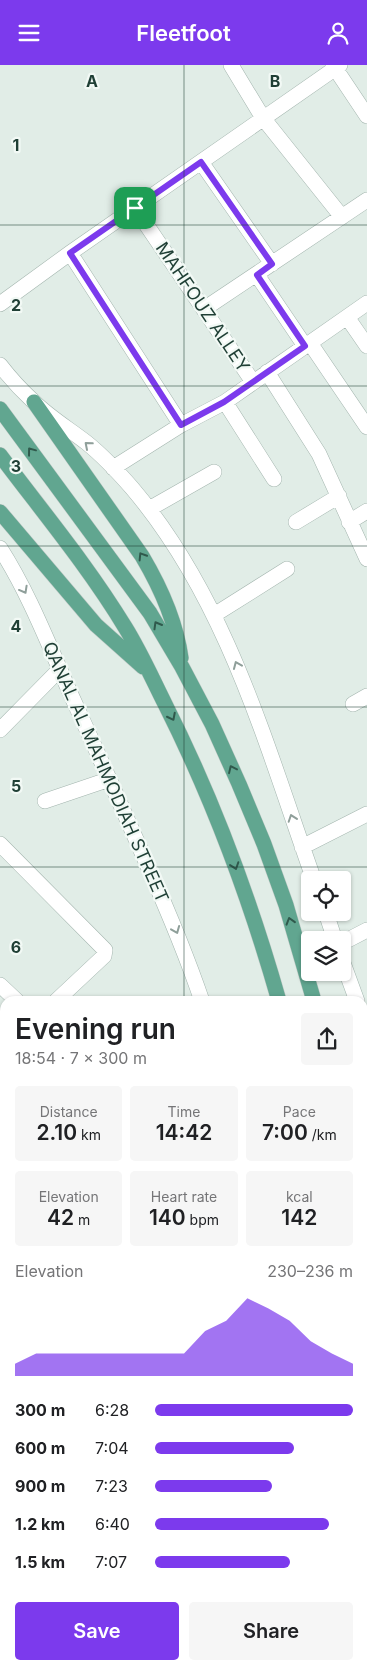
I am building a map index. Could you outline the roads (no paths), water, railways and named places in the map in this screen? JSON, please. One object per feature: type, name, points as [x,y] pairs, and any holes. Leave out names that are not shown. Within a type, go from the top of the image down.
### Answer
[{"type":"main road","points":[[34,402],[137,548],[157,581],[173,622],[179,644],[182,667]]},
{"type":"main road","points":[[0,409],[150,613],[182,667],[212,724],[264,844],[286,905],[313,996]]},
{"type":"main road","points":[[0,455],[96,583],[126,628],[150,673],[180,733],[233,858],[255,922],[277,996]]},
{"type":"main road","points":[[0,512],[96,625],[150,673]]},
{"type":"street","points":[[232,65],[263,118],[342,217]]},
{"type":"street","points":[[0,304],[336,66],[367,116]]},
{"type":"street","points":[[201,162],[272,264]]},
{"type":"street","points":[[204,309],[367,200]]},
{"type":"street","name":"MAHFOUZ ALLEY","points":[[135,208],[253,382]]},
{"type":"street","points":[[70,253],[181,425]]},
{"type":"street","points":[[257,275],[367,427]]},
{"type":"street","points":[[113,468],[181,425],[224,402],[367,303]]},
{"type":"street","points":[[347,317],[367,347]]},
{"type":"street","points":[[0,365],[34,402],[88,444],[113,468],[148,509],[177,551],[214,615],[236,662],[311,871]]},
{"type":"street","points":[[267,372],[318,455],[339,496],[367,559]]},
{"type":"street","points":[[224,402],[274,479]]},
{"type":"street","points":[[148,509],[214,472]]},
{"type":"street","points":[[296,522],[339,496]]},
{"type":"street","points":[[349,522],[367,511]]},
{"type":"street","name":"QANAL AL MAHMODIAH STREET","points":[[0,549],[33,606],[173,925],[200,996]]},
{"type":"street","points":[[214,615],[287,569]]},
{"type":"street","points":[[0,730],[60,670]]},
{"type":"street","points":[[353,704],[367,696]]},
{"type":"street","points":[[45,801],[110,779]]},
{"type":"street","points":[[302,847],[367,814]]},
{"type":"street","points":[[0,844],[102,946],[105,954],[61,996]]},
{"type":"street","points":[[351,938],[367,930]]},
{"type":"street","points":[[350,981],[355,996]]},
{"type":"street","points":[[0,985],[12,996]]}]
